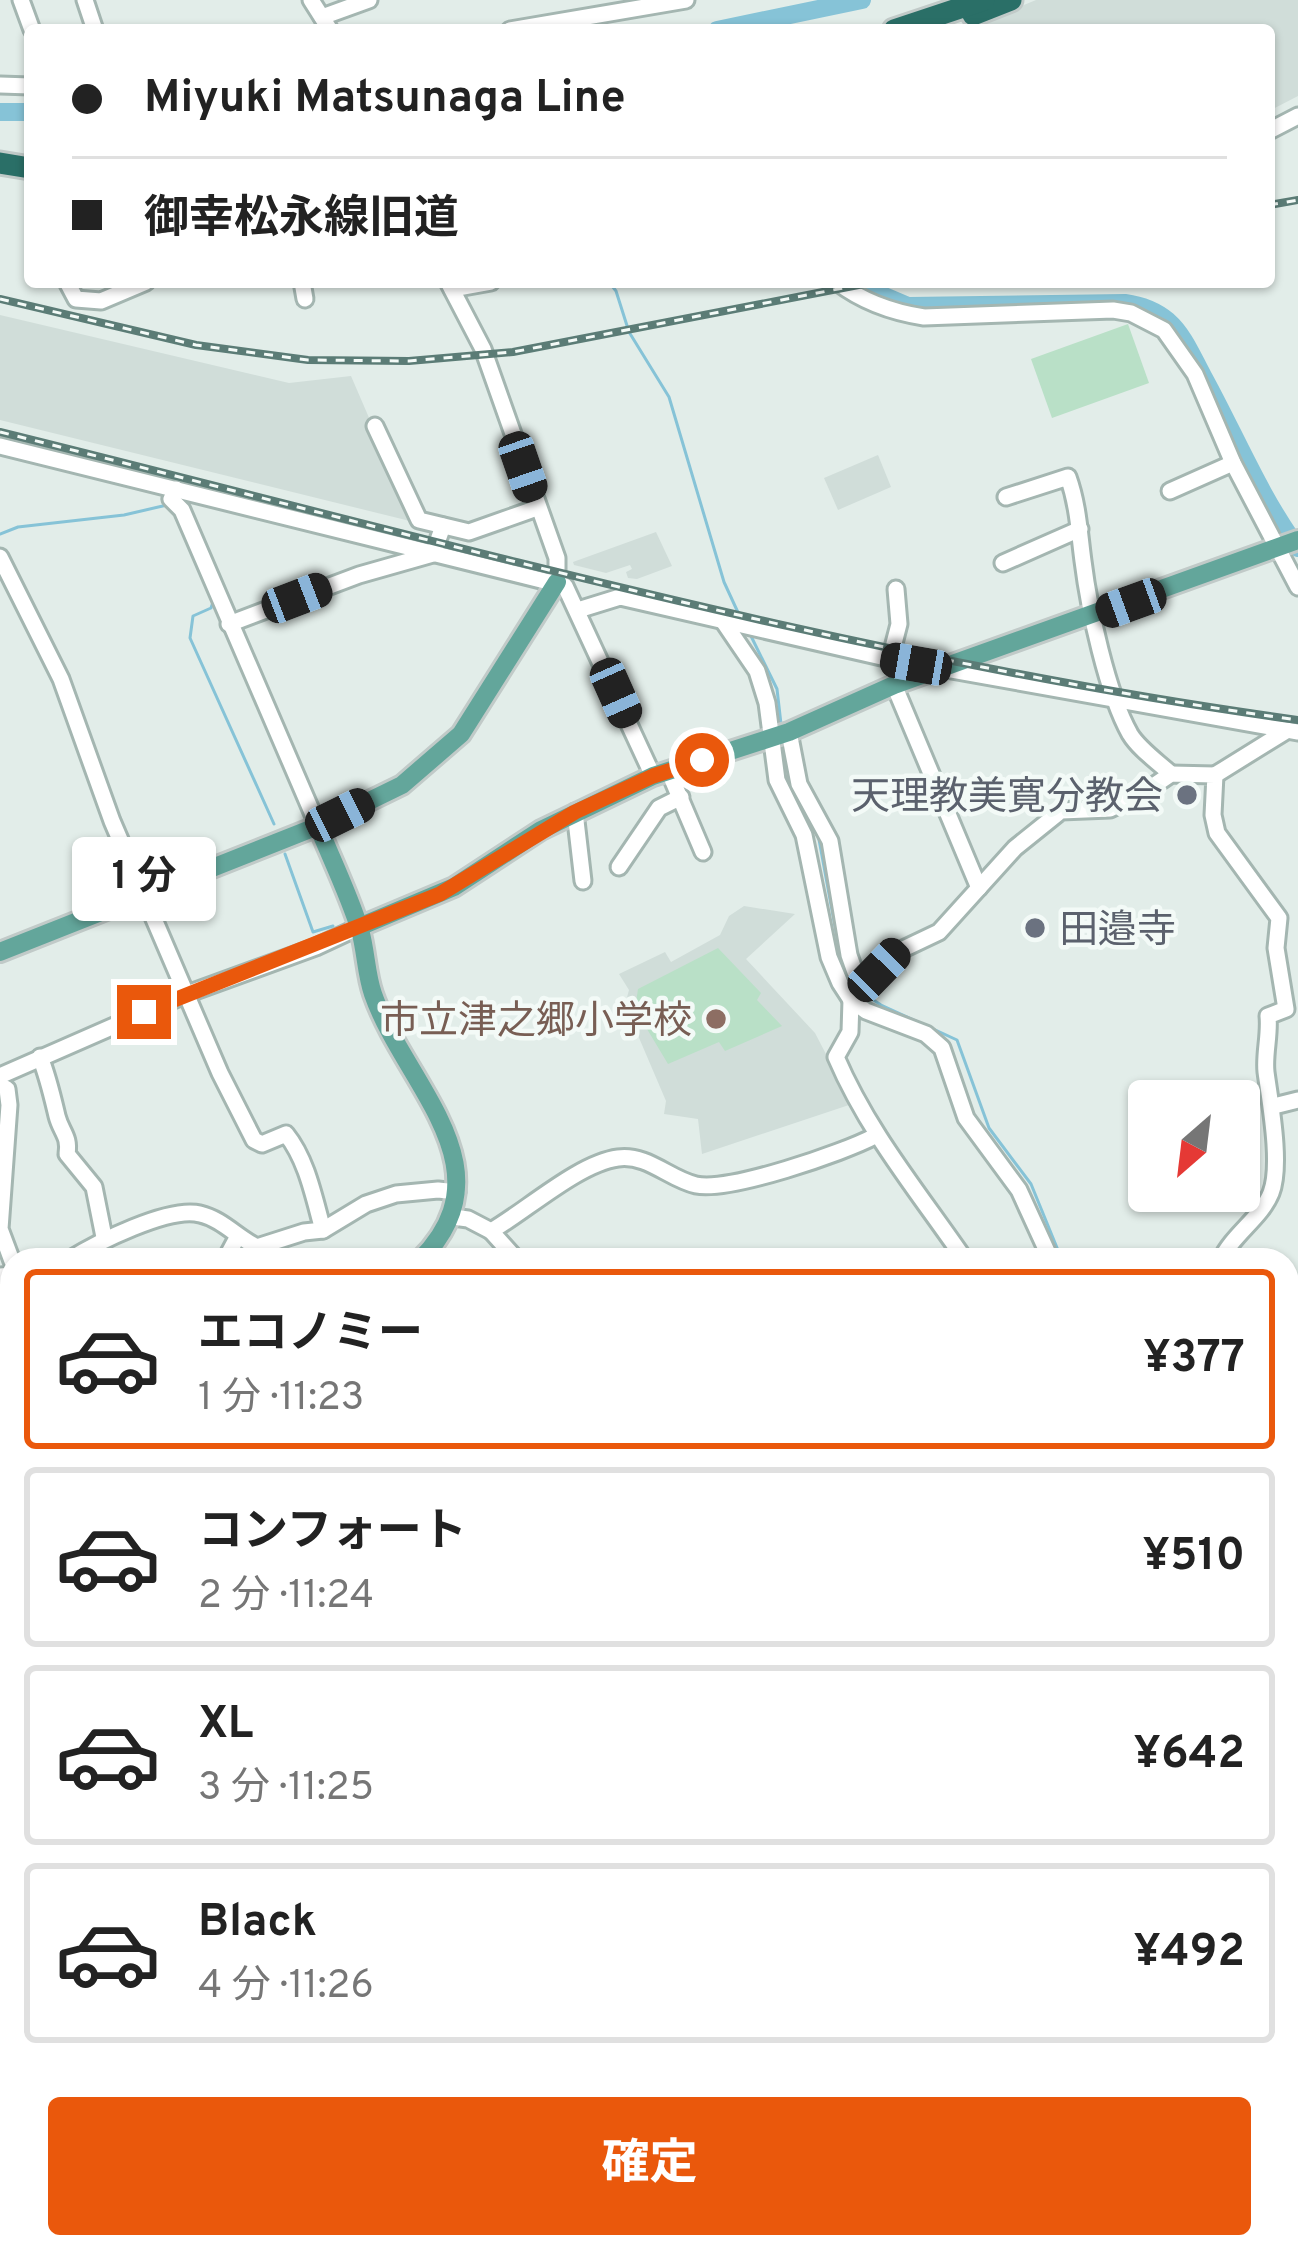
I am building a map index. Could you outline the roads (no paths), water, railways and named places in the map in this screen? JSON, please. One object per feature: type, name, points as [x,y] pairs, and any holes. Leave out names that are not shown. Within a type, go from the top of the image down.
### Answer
[{"type":"highway","points":[[912,24],[983,0]]},
{"type":"highway","points":[[949,24],[1011,0]]},
{"type":"main road","points":[[358,927],[454,887],[575,812],[661,774],[780,734],[940,668],[1288,545]]},
{"type":"main road","points":[[0,952],[318,826],[402,785],[461,734],[557,583]]},
{"type":"main road","points":[[318,826],[358,927],[371,988],[390,1034],[450,1140],[457,1192],[453,1217],[433,1248]]},
{"type":"street","points":[[311,0],[326,23],[369,0]]},
{"type":"street","points":[[545,24],[686,0]]},
{"type":"street","points":[[70,288],[76,299],[101,301],[114,288]]},
{"type":"street","points":[[451,288],[483,350],[557,558],[557,583]]},
{"type":"street","points":[[847,288],[877,306],[924,317],[1113,310],[1131,313],[1170,336],[1195,374],[1233,463],[1288,545],[1298,587]]},
{"type":"street","points":[[375,426],[419,520],[469,532],[537,508]]},
{"type":"street","points":[[0,446],[436,550],[565,586],[661,774],[681,797],[703,851]]},
{"type":"street","points":[[1170,491],[1233,463]]},
{"type":"street","points":[[1006,496],[1068,477],[1094,616],[1117,701],[1132,739],[1171,773],[1215,775],[1292,732]]},
{"type":"street","points":[[176,489],[171,499],[182,511],[318,826]]},
{"type":"street","points":[[436,550],[443,526]]},
{"type":"street","points":[[1003,563],[1080,529]]},
{"type":"street","points":[[229,624],[436,550]]},
{"type":"street","points":[[0,557],[61,679],[112,820],[254,1140],[262,1144],[286,1134],[291,1140],[308,1176],[323,1231]]},
{"type":"street","points":[[890,659],[899,624],[896,590]]},
{"type":"street","points":[[578,610],[620,597],[890,659],[1292,732]]},
{"type":"street","points":[[738,624],[799,784],[830,841],[848,955],[866,985]]},
{"type":"street","points":[[894,685],[979,888]]},
{"type":"street","points":[[780,734],[777,780],[804,835],[829,957],[850,1000],[850,1032],[836,1058],[875,1136],[955,1248]]},
{"type":"street","points":[[850,1000],[898,950],[939,932],[1015,848],[1060,811],[1110,808],[1143,794],[1171,773]]},
{"type":"street","points":[[1215,775],[1217,832],[1279,918],[1286,1009],[1268,1016],[1265,1069],[1274,1106],[1275,1172],[1270,1196],[1230,1248]]},
{"type":"street","points":[[619,867],[658,808],[681,797]]},
{"type":"street","points":[[575,812],[583,881]]},
{"type":"street","points":[[820,909],[838,905]]},
{"type":"street","points":[[7,1248],[0,1229],[8,1090],[0,1080],[40,1057],[187,994],[358,927]]},
{"type":"street","points":[[850,1000],[926,1034],[942,1048],[966,1118],[1019,1190],[1046,1248]]},
{"type":"street","points":[[40,1057],[56,1097],[58,1119],[69,1138],[67,1154],[94,1187],[104,1237]]},
{"type":"street","points":[[1274,1106],[1298,1100]]},
{"type":"street","points":[[491,1231],[598,1162],[626,1157],[641,1160],[704,1186],[773,1173],[875,1136]]},
{"type":"street","points":[[87,1248],[104,1237],[181,1214],[200,1214],[257,1247],[323,1231],[366,1204],[396,1195],[457,1192]]},
{"type":"street","points":[[453,1217],[491,1231],[507,1248]]},
{"type":"street","points":[[231,1248],[238,1236]]},
{"type":"waterway","points":[[746,24],[862,0]]},
{"type":"waterway","points":[[0,112],[24,112]]},
{"type":"waterway","points":[[614,288],[629,332],[669,397],[724,582],[741,619]]},
{"type":"waterway","points":[[869,288],[908,306],[1125,303],[1158,314],[1183,340],[1259,486],[1298,548]]},
{"type":"waterway","points":[[0,534],[18,527],[124,515],[167,505]]},
{"type":"waterway","points":[[214,599],[211,608],[193,616],[190,638],[274,824]]},
{"type":"waterway","points":[[749,632],[777,689],[781,724]]},
{"type":"waterway","points":[[782,739],[790,777]]},
{"type":"waterway","points":[[818,834],[841,959],[856,986]]},
{"type":"waterway","points":[[285,854],[313,932],[333,926]]},
{"type":"waterway","points":[[863,993],[957,1040],[989,1128],[1031,1184],[1057,1248]]},
{"type":"railway","points":[[1275,204],[1298,200]]},
{"type":"railway","points":[[0,299],[196,345],[308,360],[409,361],[513,352],[843,288]]},
{"type":"railway","points":[[0,432],[807,630],[970,665],[1298,720]]},
{"type":"place","name":"天理教美寛分教会","points":[[1187,795]]},
{"type":"place","name":"田邉寺","points":[[1035,928]]},
{"type":"place","name":"市立津之郷小学校","points":[[716,1019]]}]
